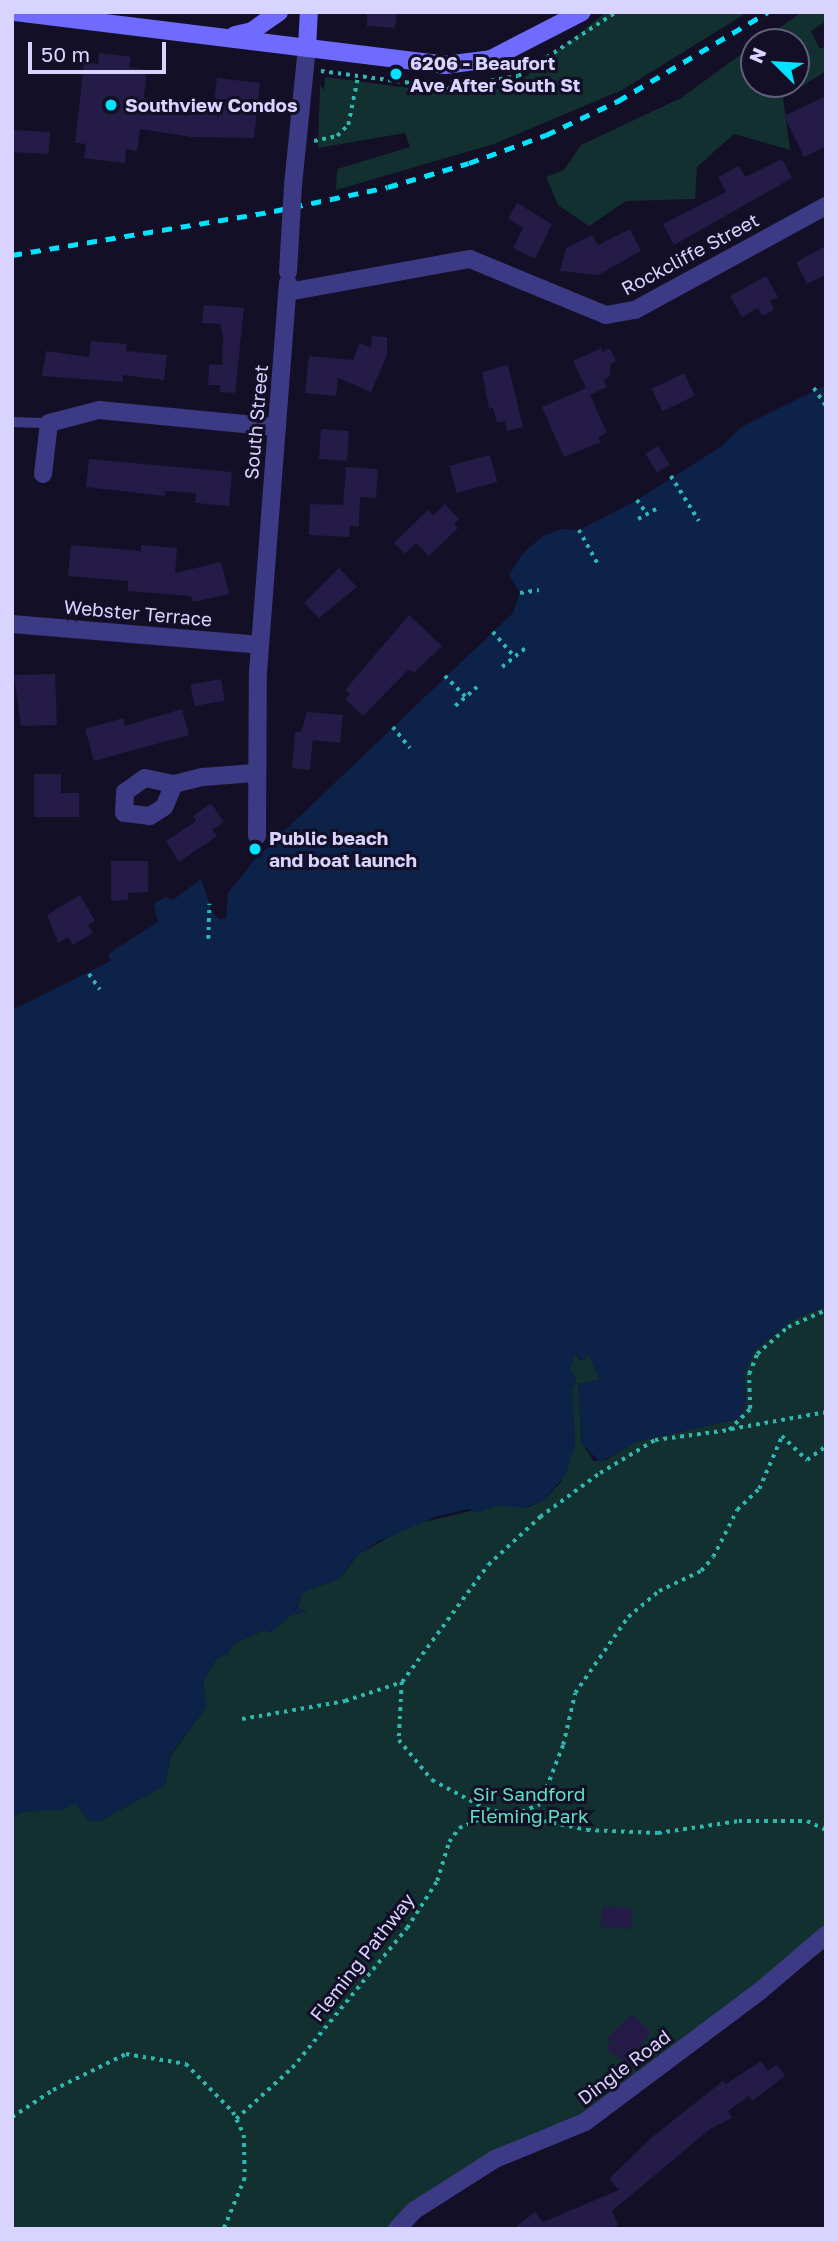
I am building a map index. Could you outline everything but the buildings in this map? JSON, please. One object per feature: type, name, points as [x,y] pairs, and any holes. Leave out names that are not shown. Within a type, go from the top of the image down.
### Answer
[{"type":"main road","points":[[15,12],[457,64],[491,59],[521,47],[582,12]]},
{"type":"main road","points":[[225,38],[252,31],[279,12]]},
{"type":"main road","name":"South Street","points":[[307,48],[309,12]]},
{"type":"street","name":"South Street","points":[[257,836],[254,773],[260,645],[288,292],[293,185],[307,48]]},
{"type":"street","name":"Rockcliffe Street","points":[[288,292],[470,260],[606,315],[635,310],[826,206]]},
{"type":"street","points":[[43,474],[49,423],[99,410],[277,427]]},
{"type":"street","name":"Webster Terrace","points":[[12,624],[260,645]]},
{"type":"street","points":[[174,784],[203,776],[254,773]]},
{"type":"street","name":"Dingle Road","points":[[397,2229],[415,2210],[495,2160],[585,2122],[760,1991],[826,1935]]},
{"type":"lane","points":[[12,422],[49,423]]},
{"type":"path","points":[[298,141],[337,136],[348,125],[358,76]]},
{"type":"path","points":[[814,388],[826,406]]},
{"type":"path","points":[[671,476],[699,521]]},
{"type":"path","points":[[637,500],[647,514]]},
{"type":"path","points":[[638,519],[656,509]]},
{"type":"path","points":[[579,530],[598,564]]},
{"type":"path","points":[[520,593],[539,590]]},
{"type":"path","points":[[493,632],[515,657]]},
{"type":"path","points":[[502,667],[527,647]]},
{"type":"path","points":[[445,676],[466,697]]},
{"type":"path","points":[[455,706],[477,687]]},
{"type":"path","points":[[393,727],[410,748]]},
{"type":"path","points":[[208,939],[209,904]]},
{"type":"path","points":[[89,974],[100,990]]},
{"type":"path","points":[[729,1430],[750,1409],[749,1374],[757,1354],[788,1327],[826,1310]]},
{"type":"path","points":[[826,1412],[655,1440],[600,1473],[540,1517],[488,1565],[402,1682],[399,1740],[432,1780],[498,1812],[587,1830],[658,1833],[740,1821],[807,1821],[826,1830]]},
{"type":"path","points":[[514,1815],[541,1804],[563,1745],[568,1708],[584,1675],[606,1652],[618,1629],[659,1591],[701,1571],[713,1557],[737,1510],[759,1489],[782,1436],[807,1460],[826,1446]]},
{"type":"path","points":[[242,1719],[345,1701],[402,1682]]},
{"type":"path","name":"Fleming Pathway","points":[[236,2119],[292,2068],[407,1928],[437,1881],[449,1842],[459,1828],[498,1812]]},
{"type":"path","points":[[12,2117],[53,2090],[126,2054],[186,2064],[236,2119],[244,2135],[247,2167],[242,2192],[225,2229]]},
{"type":"green space","points":[[606,12],[748,12],[622,90],[494,144],[336,190],[337,169],[410,147],[405,133],[318,148],[320,85],[324,90],[325,77],[432,91],[519,82]]},
{"type":"green space","points":[[802,12],[826,12],[826,21],[811,31],[820,49],[826,46],[826,71],[810,81],[810,28],[779,28]]},
{"type":"green space","points":[[740,55],[740,98],[783,98],[790,150],[734,134],[697,167],[695,199],[626,201],[589,226],[558,205],[546,177],[564,170],[581,145],[681,98]]},
{"type":"green space","name":"Sir Sandford Fleming Park","points":[[826,1306],[826,1948],[760,1998],[566,2127],[394,2229],[12,2229],[12,1821],[17,1813],[76,1803],[89,1821],[100,1821],[165,1785],[171,1755],[206,1707],[203,1681],[216,1659],[227,1654],[235,1643],[264,1630],[270,1632],[291,1615],[307,1611],[297,1609],[303,1592],[341,1578],[357,1555],[411,1525],[496,1505],[529,1507],[544,1500],[561,1482],[575,1445],[572,1390],[576,1380],[570,1369],[575,1353],[580,1360],[589,1354],[600,1380],[578,1384],[582,1444],[594,1461],[605,1460],[635,1442],[740,1418],[746,1399],[744,1373],[754,1351],[792,1320]]},
{"type":"water","points":[[826,385],[826,1306],[792,1320],[754,1351],[744,1373],[746,1404],[740,1418],[635,1442],[600,1462],[582,1444],[578,1384],[600,1380],[589,1354],[583,1361],[575,1353],[570,1369],[576,1380],[572,1390],[575,1445],[566,1474],[544,1500],[524,1508],[498,1505],[479,1512],[469,1509],[438,1516],[377,1542],[354,1558],[341,1578],[303,1592],[297,1608],[307,1611],[291,1615],[272,1632],[264,1630],[235,1643],[226,1655],[216,1659],[203,1681],[206,1707],[171,1754],[165,1785],[100,1821],[89,1821],[76,1803],[63,1810],[19,1812],[12,1821],[12,1010],[111,961],[108,955],[114,950],[158,922],[154,904],[165,897],[173,900],[201,879],[212,911],[219,919],[226,918],[228,893],[256,858],[513,613],[520,593],[509,575],[524,552],[543,536],[562,529],[579,530],[637,500],[722,446],[741,427]]},
{"type":"railway","points":[[12,255],[274,211],[388,187],[469,163],[546,135],[618,101],[768,12]]},
{"type":"place","name":"6206 - Beaufort Ave After South St","points":[[396,74]]},
{"type":"place","name":"Southview Condos","points":[[111,105]]},
{"type":"place","name":"Public beach and boat launch","points":[[255,849]]}]
